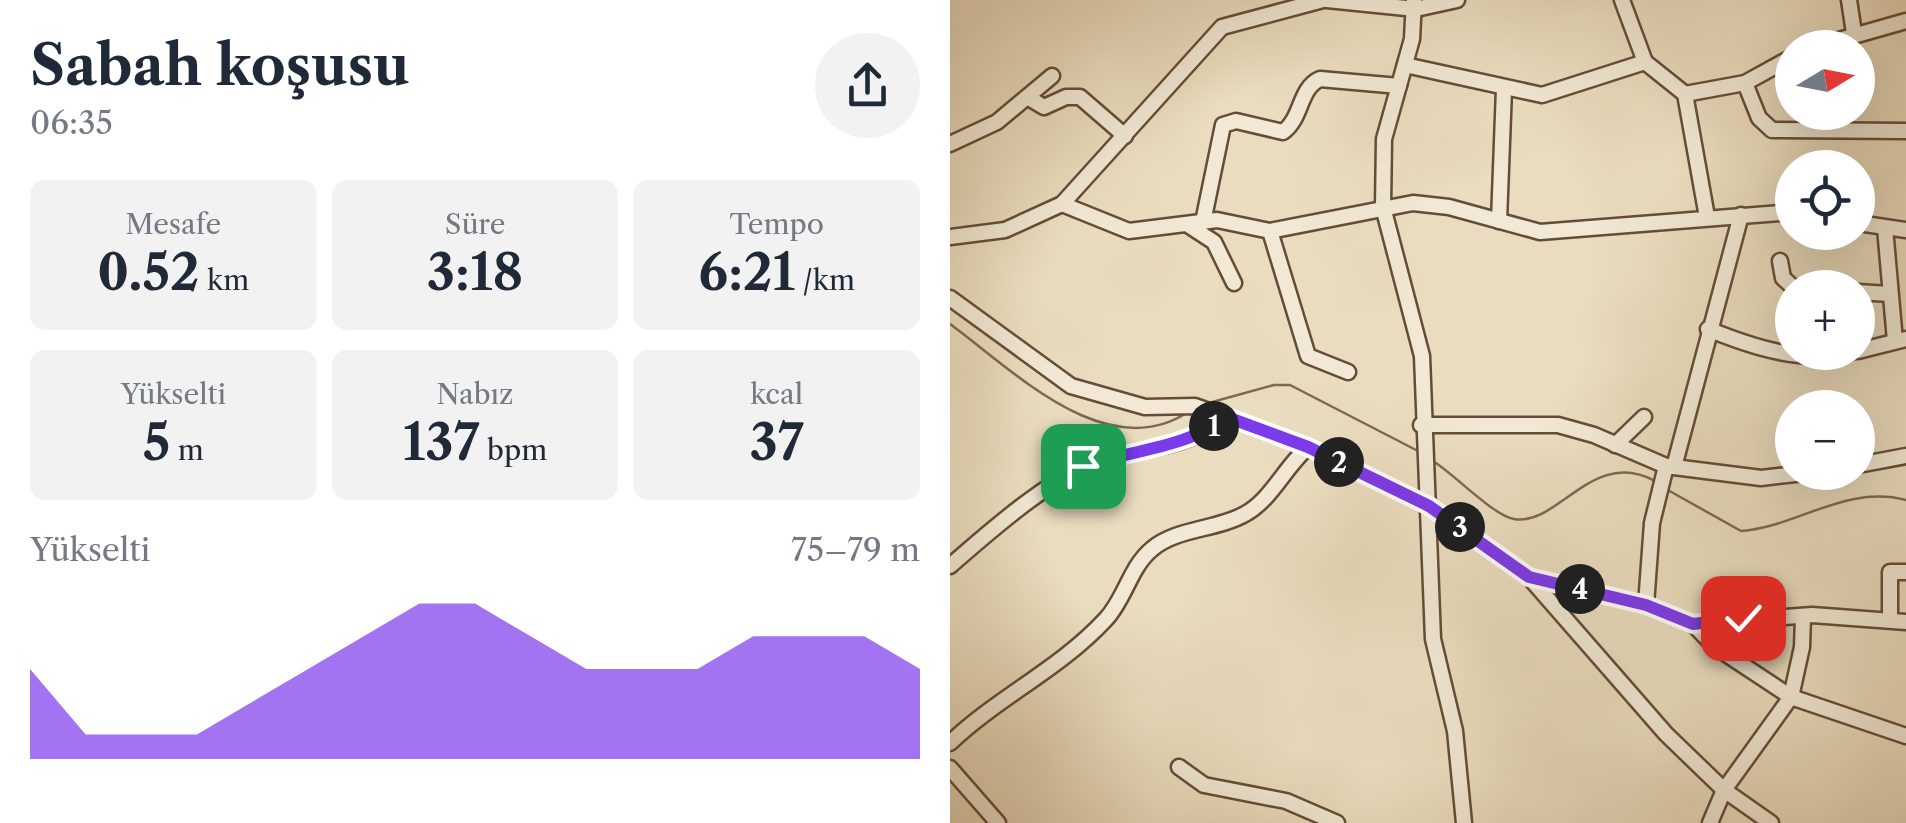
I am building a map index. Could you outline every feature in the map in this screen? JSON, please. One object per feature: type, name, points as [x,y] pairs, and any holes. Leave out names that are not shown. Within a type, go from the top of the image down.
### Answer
[{"type":"street","points":[[950,237],[1006,230],[1062,204],[1222,27],[1325,0],[1415,4],[1458,0]]},
{"type":"street","points":[[1622,0],[1645,62],[1685,94],[1706,218]]},
{"type":"street","points":[[1849,0],[1854,30]]},
{"type":"street","points":[[1415,4],[1405,65],[1382,148],[1383,207],[1422,356],[1421,425],[1429,506],[1433,639],[1461,769],[1464,823]]},
{"type":"street","points":[[1867,30],[1906,21]]},
{"type":"street","points":[[1405,65],[1532,94],[1559,92],[1645,62]]},
{"type":"street","points":[[1685,94],[1745,83],[1775,66]]},
{"type":"street","points":[[950,144],[997,122],[1052,76]]},
{"type":"street","points":[[1196,223],[1223,125],[1236,120],[1284,132],[1296,119],[1309,86],[1320,79],[1399,86]]},
{"type":"street","points":[[1745,83],[1761,122],[1776,131],[1906,131]]},
{"type":"street","points":[[1499,220],[1504,89]]},
{"type":"street","points":[[1029,98],[1044,107],[1073,95],[1125,136]]},
{"type":"street","points":[[1062,204],[1124,230],[1196,223],[1270,232],[1383,207],[1431,204],[1540,232],[1775,213]]},
{"type":"street","points":[[1646,605],[1665,476],[1741,214]]},
{"type":"street","points":[[1196,223],[1214,242],[1234,283]]},
{"type":"street","points":[[1875,226],[1906,230]]},
{"type":"street","points":[[1875,347],[1900,340],[1889,294],[1885,228]]},
{"type":"street","points":[[1270,232],[1302,346],[1314,360],[1348,372]]},
{"type":"street","points":[[1780,261],[1782,270]]},
{"type":"street","points":[[1875,293],[1889,294]]},
{"type":"street","points":[[950,298],[1072,386],[1145,407],[1195,406],[1308,447],[1429,506],[1529,577],[1666,734],[1724,790],[1771,823]]},
{"type":"street","points":[[1708,329],[1775,350]]},
{"type":"street","points":[[950,566],[1062,477],[1097,461],[1159,448],[1216,425],[1221,415]]},
{"type":"street","points":[[1615,445],[1644,417]]},
{"type":"street","points":[[1421,425],[1558,425],[1615,445],[1665,476],[1775,476]]},
{"type":"street","points":[[950,743],[976,719],[1050,671],[1107,619],[1154,546],[1212,529],[1256,507],[1285,468],[1308,447]]},
{"type":"street","points":[[1875,462],[1906,456]]},
{"type":"street","points":[[1890,620],[1890,572],[1906,572]]},
{"type":"street","points":[[1529,577],[1646,605],[1693,624],[1714,646],[1791,696],[1906,736]]},
{"type":"street","points":[[1693,624],[1803,616],[1906,622]]},
{"type":"street","points":[[1710,823],[1724,790],[1791,696],[1802,647],[1803,616]]},
{"type":"street","points":[[1179,767],[1204,785],[1286,801],[1337,823]]},
{"type":"street","points":[[950,768],[998,823]]},
{"type":"waterway","points":[[950,324],[1031,386],[1093,420],[1125,428],[1157,426],[1188,412]]},
{"type":"waterway","points":[[1205,404],[1274,385],[1290,385],[1418,451]]},
{"type":"waterway","points":[[1433,461],[1496,510],[1514,519],[1546,512],[1594,480],[1613,474],[1633,473],[1655,481]]},
{"type":"waterway","points":[[1666,489],[1741,531],[1863,498],[1906,500]]},
{"type":"route","points":[[1083,466],[1159,448],[1216,425],[1224,416],[1308,447],[1429,506],[1529,577],[1646,605],[1693,624],[1743,618]]}]
